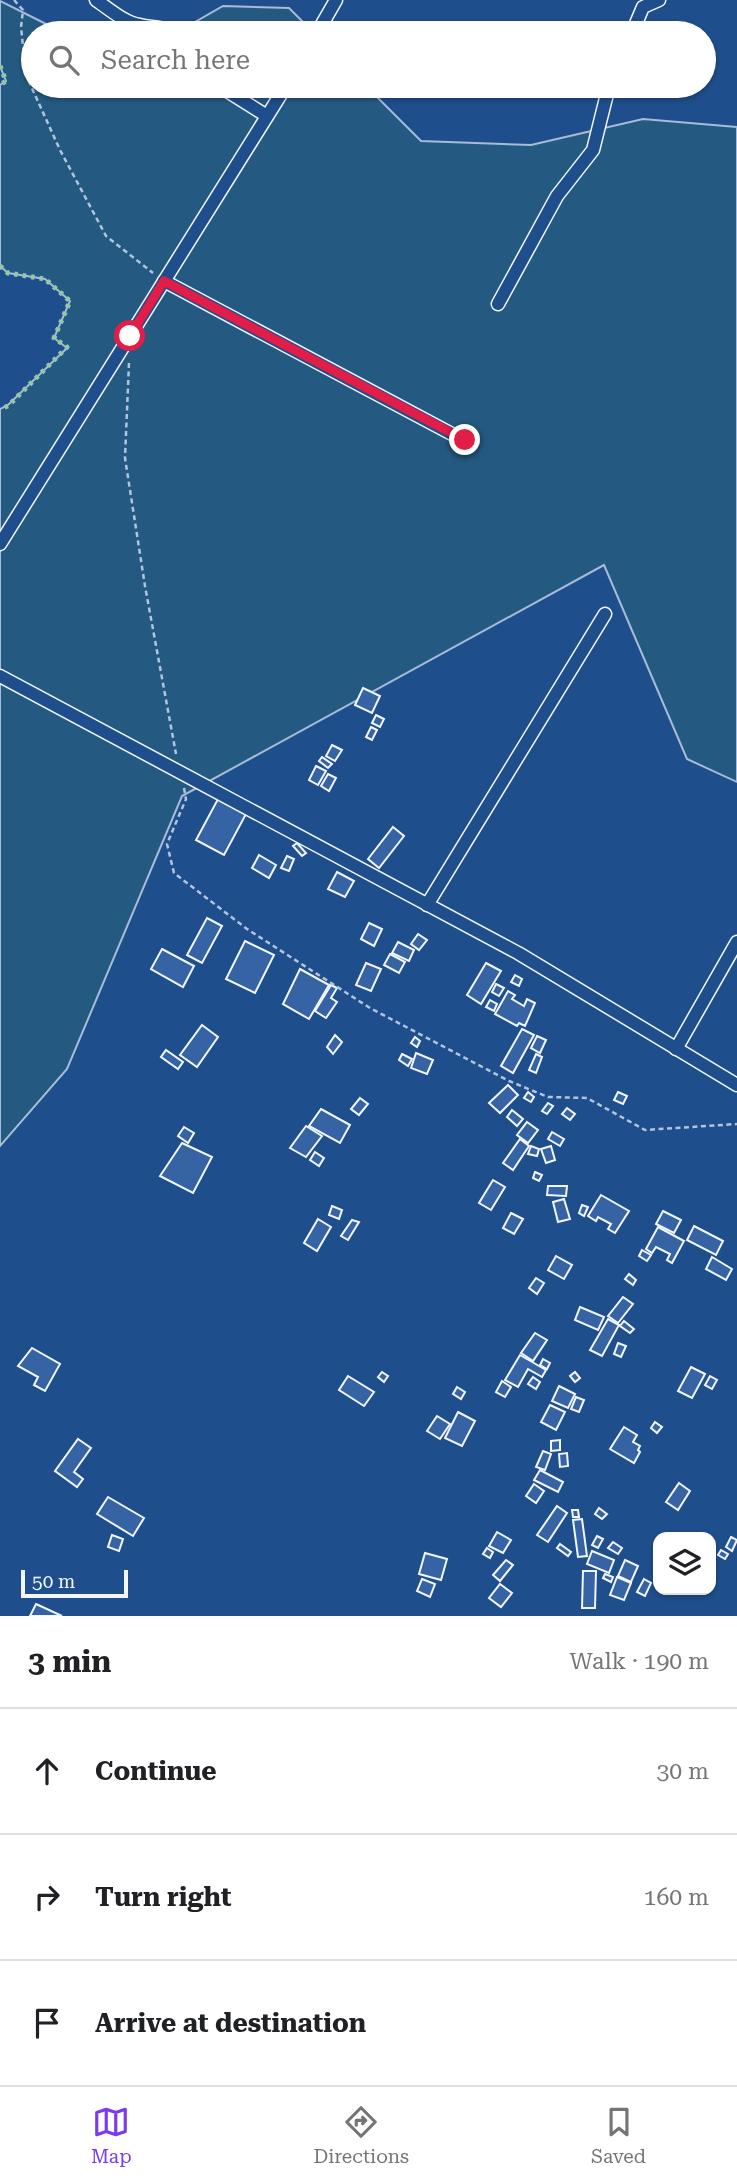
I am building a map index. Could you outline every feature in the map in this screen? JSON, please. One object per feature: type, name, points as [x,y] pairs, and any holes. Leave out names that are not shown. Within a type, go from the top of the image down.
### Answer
[{"type":"street","points":[[96,0],[113,5],[132,21]]},
{"type":"street","points":[[324,21],[337,0]]},
{"type":"street","points":[[637,21],[644,4],[659,0]]},
{"type":"street","points":[[238,98],[267,116]]},
{"type":"street","points":[[0,544],[278,98]]},
{"type":"street","points":[[498,304],[557,195],[593,150],[606,98]]},
{"type":"street","points":[[164,281],[465,440]]},
{"type":"street","points":[[427,905],[605,614]]},
{"type":"street","points":[[0,676],[518,953],[737,1085]]},
{"type":"street","points":[[676,1049],[737,942]]},
{"type":"path","points":[[14,0],[23,10],[22,21]]},
{"type":"path","points":[[36,98],[60,150],[106,236],[164,281]]},
{"type":"shaded area","points":[[0,1],[40,21],[21,21],[21,98],[378,98],[421,141],[531,145],[643,119],[737,127],[737,782],[687,759],[604,565],[182,796],[67,1069],[0,1146],[0,409],[8,405],[67,348],[54,338],[70,301],[45,279],[8,273],[0,266],[0,85],[6,81],[0,66]]},
{"type":"shaded area","points":[[223,6],[289,8],[302,21],[197,21]]},
{"type":"building","points":[[363,688],[380,696],[372,713],[355,705]]},
{"type":"building","points":[[376,715],[384,719],[380,727],[372,723]]},
{"type":"building","points":[[371,727],[377,730],[372,740],[366,737]]},
{"type":"building","points":[[332,745],[342,750],[335,761],[326,756]]},
{"type":"building","points":[[322,757],[332,764],[328,768],[319,761]]},
{"type":"building","points":[[316,766],[326,771],[318,785],[309,780]]},
{"type":"building","points":[[328,774],[336,778],[329,791],[321,786]]},
{"type":"building","points":[[218,799],[246,814],[224,855],[196,840]]},
{"type":"building","points":[[393,827],[404,836],[379,868],[368,859]]},
{"type":"building","points":[[297,843],[306,853],[302,856],[293,846]]},
{"type":"building","points":[[259,855],[276,865],[269,878],[252,868]]},
{"type":"building","points":[[287,856],[294,859],[289,871],[281,868]]},
{"type":"building","points":[[337,872],[354,881],[345,897],[328,889]]},
{"type":"building","points":[[207,918],[222,926],[202,963],[187,955]]},
{"type":"building","points":[[369,923],[382,929],[374,946],[361,939]]},
{"type":"building","points":[[418,934],[427,940],[419,950],[411,944]]},
{"type":"building","points":[[245,941],[274,955],[255,993],[226,979]]},
{"type":"building","points":[[398,942],[414,950],[409,961],[392,953]]},
{"type":"building","points":[[162,949],[194,966],[183,987],[151,969]]},
{"type":"building","points":[[390,954],[405,962],[399,973],[384,965]]},
{"type":"building","points":[[366,963],[381,969],[371,991],[356,985]]},
{"type":"building","points":[[486,963],[501,971],[481,1004],[467,995]]},
{"type":"building","points":[[300,969],[329,985],[309,1019],[283,1004]]},
{"type":"building","points":[[515,975],[522,979],[519,986],[511,982]]},
{"type":"building","points":[[496,984],[504,988],[499,996],[492,992]]},
{"type":"building","points":[[331,985],[337,988],[331,998],[337,1002],[326,1018],[315,1011]]},
{"type":"building","points":[[508,991],[515,995],[512,999],[524,1006],[527,999],[535,1003],[525,1026],[519,1023],[517,1026],[495,1014]]},
{"type":"building","points":[[490,1000],[497,1004],[494,1011],[486,1007]]},
{"type":"building","points":[[202,1025],[218,1037],[197,1067],[180,1055]]},
{"type":"building","points":[[522,1029],[534,1035],[513,1073],[501,1066]]},
{"type":"building","points":[[335,1035],[342,1042],[333,1054],[327,1047]]},
{"type":"building","points":[[537,1036],[546,1040],[540,1053],[531,1048]]},
{"type":"building","points":[[415,1037],[420,1041],[417,1047],[411,1043]]},
{"type":"building","points":[[166,1050],[183,1062],[178,1069],[161,1057]]},
{"type":"building","points":[[416,1053],[433,1060],[427,1074],[411,1068]]},
{"type":"building","points":[[402,1054],[412,1059],[408,1066],[399,1060]]},
{"type":"building","points":[[536,1054],[542,1057],[536,1073],[529,1070]]},
{"type":"building","points":[[508,1085],[518,1095],[500,1113],[489,1103]]},
{"type":"building","points":[[528,1092],[534,1097],[531,1102],[524,1098]]},
{"type":"building","points":[[618,1092],[627,1096],[623,1104],[614,1100]]},
{"type":"building","points":[[360,1098],[368,1104],[359,1115],[351,1109]]},
{"type":"building","points":[[548,1103],[553,1106],[547,1114],[542,1111]]},
{"type":"building","points":[[567,1108],[575,1114],[570,1120],[562,1114]]},
{"type":"building","points":[[321,1109],[350,1125],[340,1143],[309,1126]]},
{"type":"building","points":[[512,1110],[523,1119],[517,1126],[507,1117]]},
{"type":"building","points":[[527,1122],[538,1130],[528,1143],[517,1135]]},
{"type":"building","points":[[306,1126],[322,1136],[306,1157],[290,1148]]},
{"type":"building","points":[[184,1127],[194,1133],[188,1143],[178,1136]]},
{"type":"building","points":[[552,1132],[564,1139],[560,1146],[548,1139]]},
{"type":"building","points":[[520,1139],[529,1146],[513,1170],[503,1163]]},
{"type":"building","points":[[182,1143],[212,1157],[193,1193],[160,1176]]},
{"type":"building","points":[[531,1146],[539,1149],[537,1156],[528,1154]]},
{"type":"building","points":[[551,1146],[555,1160],[546,1163],[541,1149]]},
{"type":"building","points":[[315,1152],[324,1158],[319,1166],[310,1160]]},
{"type":"building","points":[[535,1172],[542,1175],[539,1181],[533,1178]]},
{"type":"building","points":[[493,1180],[505,1187],[491,1210],[479,1203]]},
{"type":"building","points":[[548,1186],[567,1186],[566,1196],[547,1195]]},
{"type":"building","points":[[601,1195],[629,1211],[615,1233],[608,1229],[611,1224],[598,1217],[596,1221],[588,1216]]},
{"type":"building","points":[[564,1199],[570,1219],[558,1222],[553,1202]]},
{"type":"building","points":[[582,1205],[588,1207],[584,1216],[579,1213]]},
{"type":"building","points":[[332,1206],[342,1210],[339,1219],[329,1215]]},
{"type":"building","points":[[663,1211],[681,1220],[674,1233],[656,1224]]},
{"type":"building","points":[[511,1213],[523,1219],[514,1234],[503,1228]]},
{"type":"building","points":[[318,1219],[331,1227],[317,1251],[304,1243]]},
{"type":"building","points":[[352,1220],[359,1222],[348,1240],[341,1236]]},
{"type":"building","points":[[694,1226],[723,1241],[716,1255],[687,1240]]},
{"type":"building","points":[[658,1227],[684,1241],[672,1263],[667,1260],[670,1254],[656,1247],[652,1253],[646,1249]]},
{"type":"building","points":[[642,1250],[651,1255],[647,1261],[639,1256]]},
{"type":"building","points":[[556,1256],[572,1265],[564,1279],[548,1270]]},
{"type":"building","points":[[712,1257],[732,1269],[726,1280],[706,1269]]},
{"type":"building","points":[[629,1274],[636,1280],[633,1285],[625,1279]]},
{"type":"building","points":[[536,1278],[544,1283],[537,1294],[529,1288]]},
{"type":"building","points":[[623,1297],[633,1304],[618,1323],[608,1316]]},
{"type":"building","points":[[580,1307],[604,1317],[598,1330],[575,1320]]},
{"type":"building","points":[[608,1319],[619,1325],[602,1356],[590,1350]]},
{"type":"building","points":[[624,1321],[634,1329],[630,1333],[620,1326]]},
{"type":"building","points":[[535,1333],[547,1340],[533,1361],[521,1353]]},
{"type":"building","points":[[618,1343],[626,1346],[621,1357],[614,1354]]},
{"type":"building","points":[[32,1348],[60,1364],[45,1391],[34,1385],[38,1377],[18,1366]]},
{"type":"building","points":[[520,1355],[546,1370],[542,1377],[528,1369],[518,1387],[505,1380]]},
{"type":"building","points":[[543,1359],[550,1363],[547,1369],[540,1365]]},
{"type":"building","points":[[691,1367],[705,1374],[692,1398],[678,1391]]},
{"type":"building","points":[[382,1372],[388,1376],[384,1382],[378,1377]]},
{"type":"building","points":[[575,1372],[580,1378],[575,1382],[570,1376]]},
{"type":"building","points":[[348,1376],[374,1392],[364,1406],[339,1390]]},
{"type":"building","points":[[710,1376],[717,1380],[712,1389],[705,1385]]},
{"type":"building","points":[[533,1377],[540,1382],[536,1389],[528,1384]]},
{"type":"building","points":[[502,1381],[511,1387],[505,1397],[496,1392]]},
{"type":"building","points":[[559,1386],[575,1394],[568,1408],[552,1401]]},
{"type":"building","points":[[457,1387],[465,1392],[461,1399],[453,1394]]},
{"type":"building","points":[[576,1397],[584,1400],[579,1412],[571,1409]]},
{"type":"building","points":[[550,1405],[565,1412],[556,1430],[541,1422]]},
{"type":"building","points":[[458,1412],[475,1421],[462,1446],[445,1438]]},
{"type":"building","points":[[437,1416],[450,1424],[440,1439],[427,1431]]},
{"type":"building","points":[[655,1422],[662,1427],[657,1433],[651,1428]]},
{"type":"building","points":[[624,1427],[637,1435],[633,1442],[640,1446],[640,1452],[634,1463],[610,1449]]},
{"type":"building","points":[[78,1439],[91,1448],[74,1472],[83,1479],[77,1487],[55,1471]]},
{"type":"building","points":[[560,1440],[560,1450],[551,1451],[551,1441]]},
{"type":"building","points":[[543,1451],[551,1454],[545,1470],[536,1467]]},
{"type":"building","points":[[567,1453],[568,1466],[560,1467],[559,1454]]},
{"type":"building","points":[[540,1470],[563,1482],[558,1492],[534,1480]]},
{"type":"building","points":[[679,1483],[690,1491],[678,1510],[666,1502]]},
{"type":"building","points":[[534,1484],[544,1491],[536,1503],[526,1496]]},
{"type":"building","points":[[108,1497],[144,1518],[133,1536],[97,1514]]},
{"type":"building","points":[[557,1506],[567,1513],[548,1542],[537,1535]]},
{"type":"building","points":[[599,1508],[607,1514],[602,1519],[595,1514]]},
{"type":"building","points":[[572,1510],[578,1510],[579,1517],[573,1517]]},
{"type":"building","points":[[582,1519],[587,1556],[578,1557],[573,1520]]},
{"type":"building","points":[[497,1532],[511,1540],[503,1553],[489,1546]]},
{"type":"building","points":[[112,1535],[123,1539],[119,1551],[108,1547]]},
{"type":"building","points":[[597,1536],[603,1539],[598,1548],[592,1545]]},
{"type":"building","points":[[731,1537],[737,1540],[732,1551],[726,1547]]},
{"type":"building","points":[[613,1542],[622,1548],[618,1554],[608,1548]]},
{"type":"building","points":[[560,1544],[571,1552],[568,1556],[557,1548]]},
{"type":"building","points":[[487,1548],[493,1552],[490,1558],[483,1554]]},
{"type":"building","points":[[721,1550],[728,1554],[725,1559],[718,1555]]},
{"type":"building","points":[[592,1551],[614,1560],[609,1573],[587,1564]]},
{"type":"building","points":[[425,1553],[447,1559],[441,1580],[419,1574]]},
{"type":"building","points":[[506,1560],[513,1565],[500,1581],[493,1575]]},
{"type":"building","points":[[625,1560],[638,1566],[631,1582],[618,1576]]},
{"type":"building","points":[[583,1571],[596,1571],[595,1608],[582,1608]]},
{"type":"building","points":[[605,1574],[613,1577],[611,1582],[603,1578]]},
{"type":"building","points":[[617,1577],[631,1583],[624,1600],[610,1595]]},
{"type":"building","points":[[422,1579],[435,1584],[430,1597],[417,1591]]},
{"type":"building","points":[[644,1579],[651,1583],[645,1596],[637,1592]]},
{"type":"building","points":[[500,1584],[512,1593],[501,1607],[489,1598]]},
{"type":"building","points":[[36,1604],[62,1616],[30,1616]]},
{"type":"hedge","points":[[0,66],[6,81],[0,85]]},
{"type":"hedge","points":[[0,266],[8,273],[45,279],[70,301],[54,338],[67,347],[8,406],[0,409]]},
{"type":"route","points":[[130,336],[164,281],[465,440]]}]
